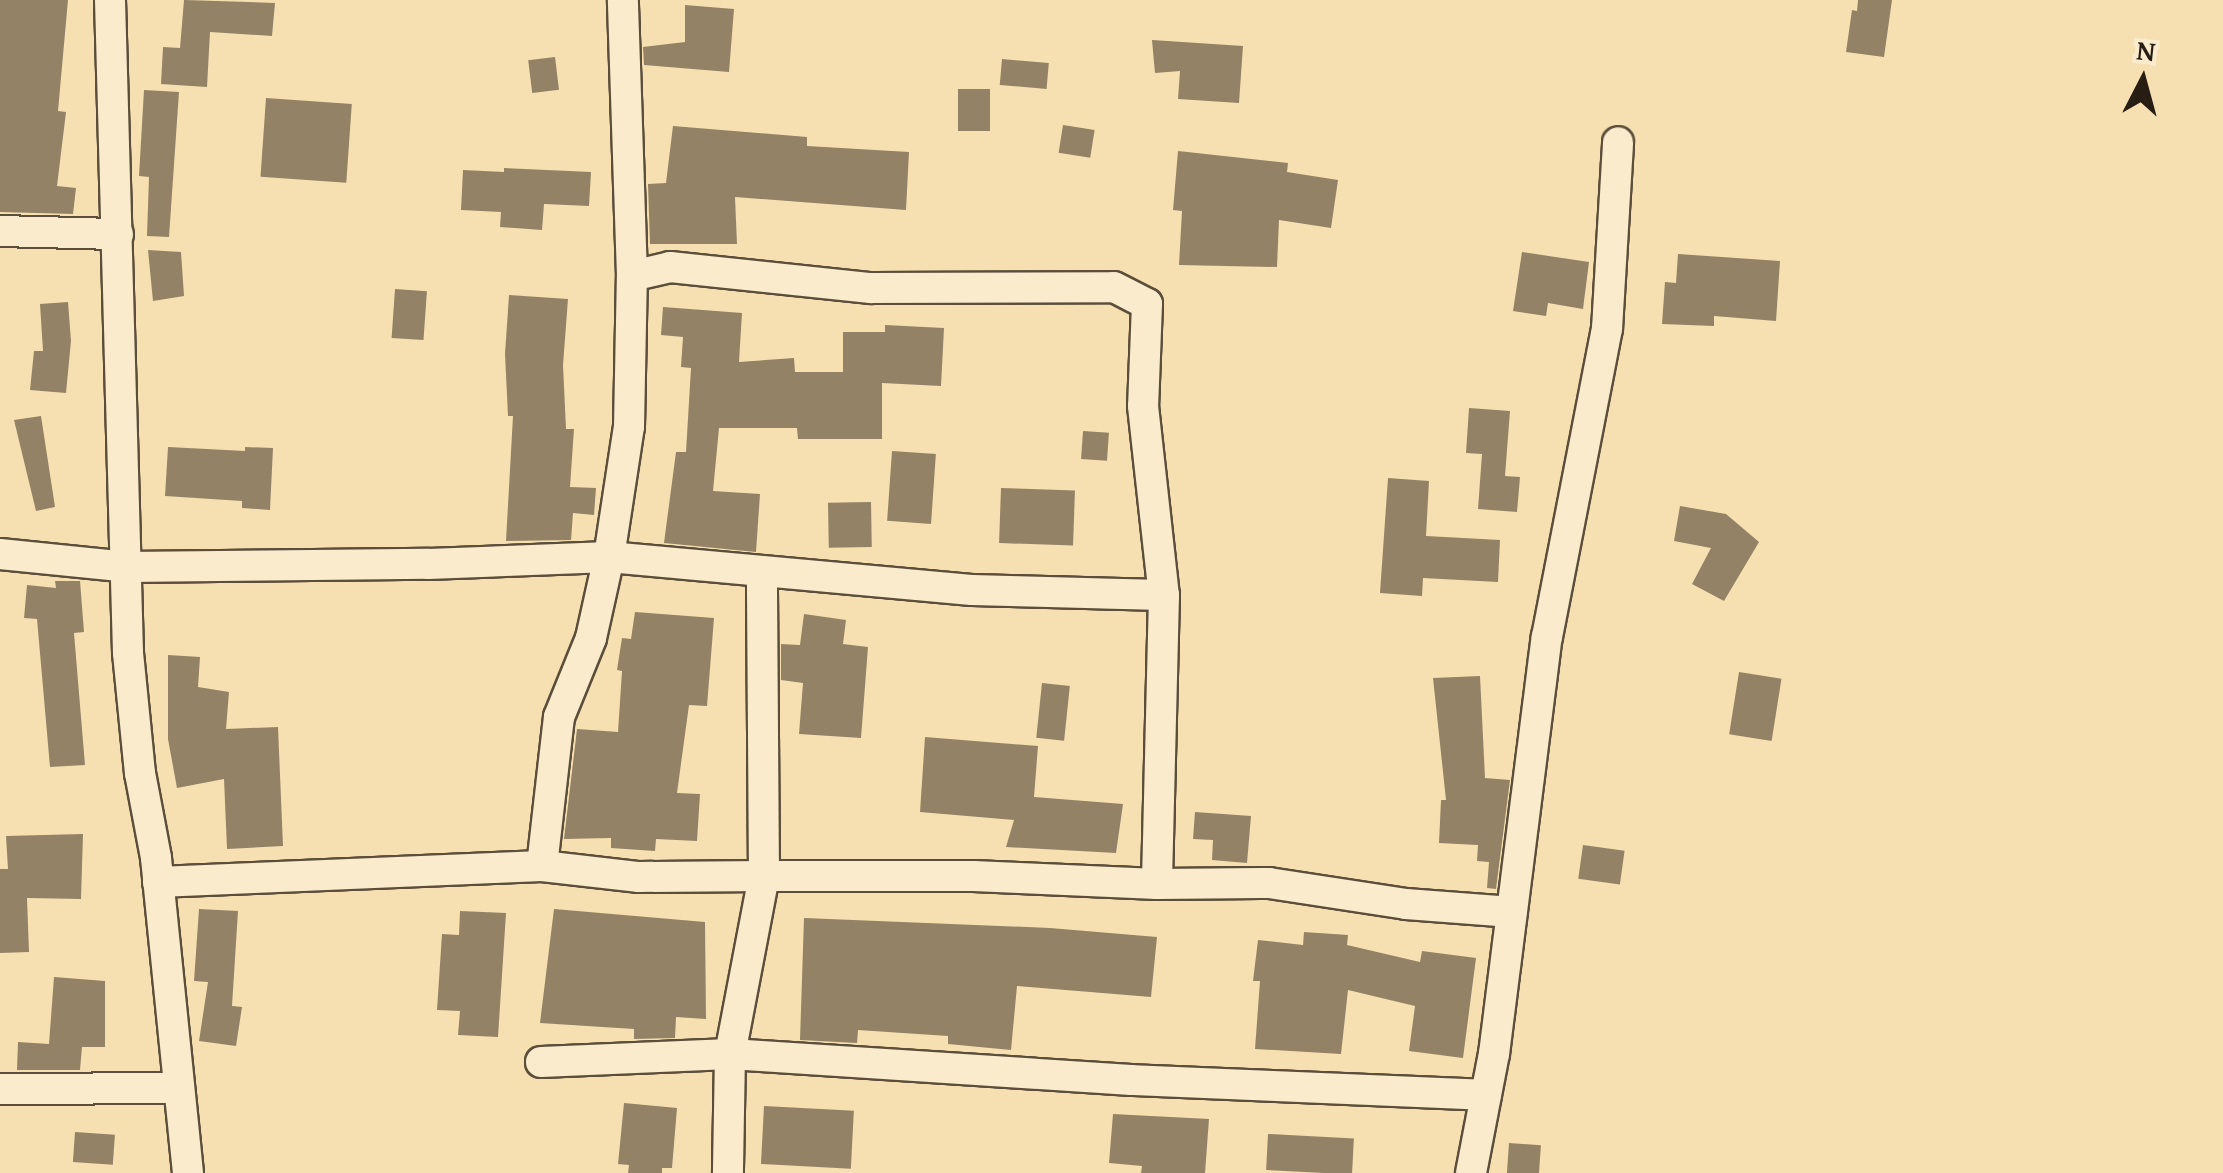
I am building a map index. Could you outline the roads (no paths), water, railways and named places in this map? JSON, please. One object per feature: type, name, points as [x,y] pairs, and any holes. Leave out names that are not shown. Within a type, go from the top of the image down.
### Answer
[{"type":"street","points":[[110,0],[133,704],[158,882],[188,1173]]},
{"type":"street","points":[[542,866],[559,717],[591,638],[630,427],[632,276],[624,0]]},
{"type":"street","points":[[1471,1173],[1512,912],[1547,637],[1607,328],[1618,142]]},
{"type":"street","points":[[0,230],[118,234]]},
{"type":"street","points":[[632,276],[670,267],[870,288],[1114,286],[1147,304],[1143,406],[1164,596],[1158,884]]},
{"type":"street","points":[[0,554],[127,567],[428,564],[609,557],[972,590],[1164,596]]},
{"type":"street","points":[[728,1173],[730,1054],[764,876],[762,571]]},
{"type":"street","points":[[158,882],[542,866],[639,877],[973,876],[1158,884],[1269,883],[1406,904],[1512,912]]},
{"type":"street","points":[[541,1062],[730,1054],[1111,1079],[1486,1095]]},
{"type":"street","points":[[0,1089],[179,1088]]}]
